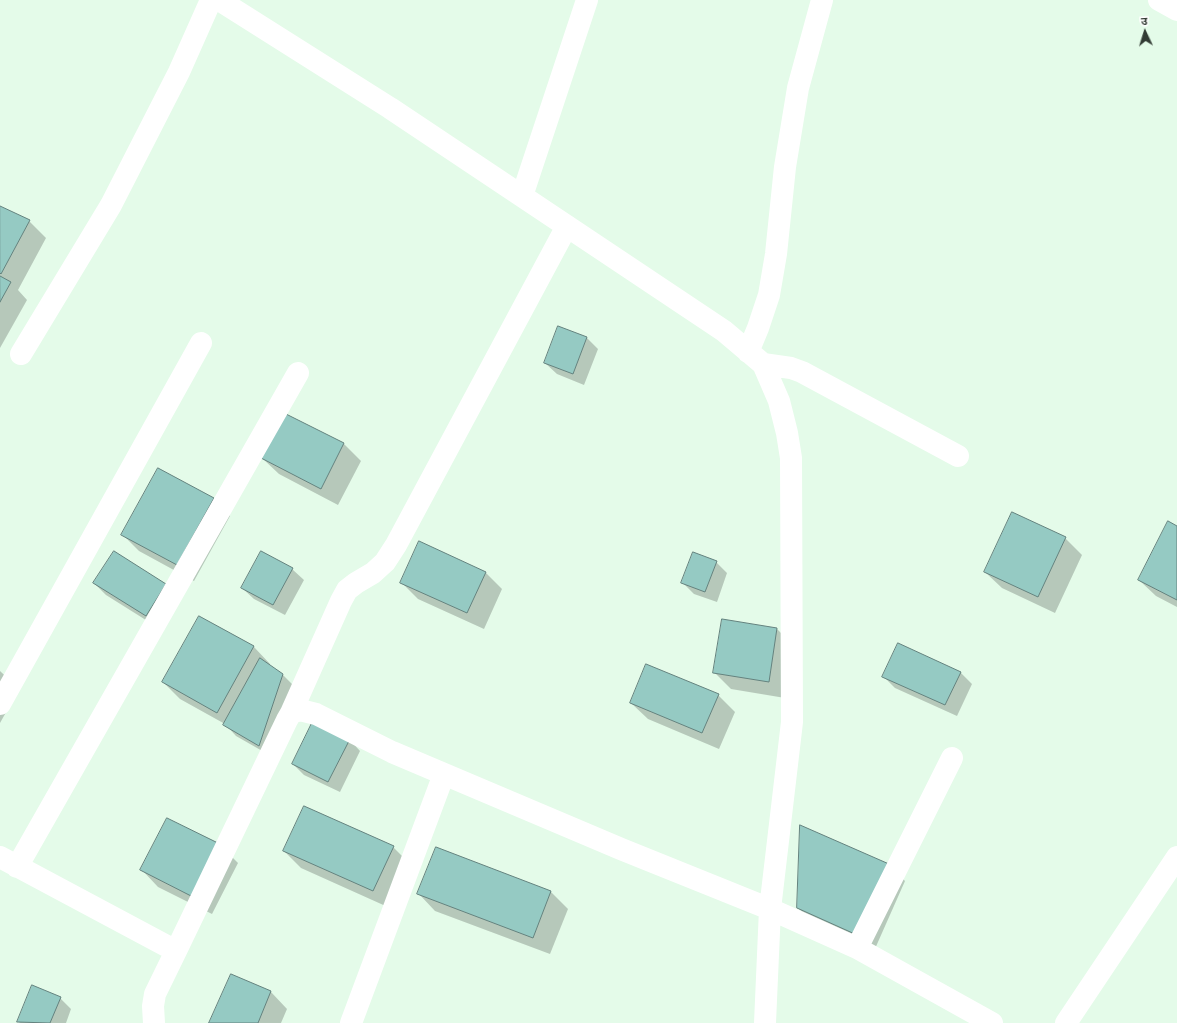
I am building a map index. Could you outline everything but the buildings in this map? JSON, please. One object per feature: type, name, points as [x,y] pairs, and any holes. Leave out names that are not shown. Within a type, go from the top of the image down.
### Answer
[{"type":"street","points":[[21,354],[111,205],[178,72],[211,0]]},
{"type":"street","points":[[219,0],[390,108],[724,331],[756,358],[778,400],[787,433],[791,458],[792,722],[770,909],[764,1023]]},
{"type":"street","points":[[522,196],[587,0]]},
{"type":"street","points":[[756,358],[758,328],[769,295],[776,254],[785,167],[798,88],[822,0]]},
{"type":"street","points":[[1159,0],[1177,10]]},
{"type":"street","points":[[158,1021],[153,1006],[155,994],[283,726],[291,713],[347,590],[374,573],[385,562],[396,545],[567,226]]},
{"type":"street","points":[[0,704],[201,343]]},
{"type":"street","points":[[756,358],[802,372],[958,456]]},
{"type":"street","points":[[176,951],[8,862],[298,373]]},
{"type":"street","points":[[291,713],[300,710],[316,714],[392,752],[621,849],[770,909],[856,948],[992,1023]]},
{"type":"street","points":[[856,948],[952,758]]},
{"type":"street","points":[[351,1023],[444,774]]},
{"type":"street","points":[[1066,1023],[1177,857]]}]
